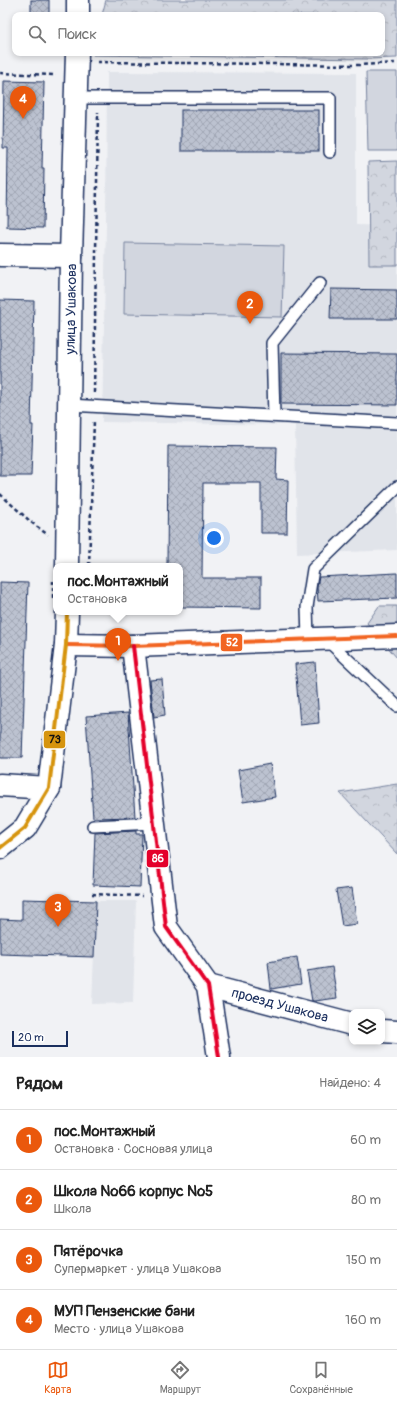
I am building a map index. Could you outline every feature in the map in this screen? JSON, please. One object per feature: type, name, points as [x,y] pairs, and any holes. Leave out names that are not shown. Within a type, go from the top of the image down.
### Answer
[{"type":"street","points":[[78,0],[78,12]]},
{"type":"street","name":"улица Ушакова","points":[[67,563],[77,63]]},
{"type":"street","points":[[0,255],[72,256]]},
{"type":"street","points":[[0,848],[25,828],[49,788],[66,645],[67,615]]},
{"type":"street","points":[[66,645],[133,646],[397,636]]},
{"type":"street","points":[[133,646],[166,927],[208,986],[219,1057]]},
{"type":"street","points":[[0,785],[49,788]]},
{"type":"street","name":"проезд Ушакова","points":[[208,986],[349,1023]]},
{"type":"street","points":[[385,1031],[397,1032]]},
{"type":"lane","points":[[76,98],[330,98],[330,152]]},
{"type":"lane","points":[[274,416],[272,343],[320,283]]},
{"type":"lane","points":[[69,405],[397,423]]},
{"type":"lane","points":[[397,487],[313,569],[307,607],[317,639],[397,706]]},
{"type":"lane","points":[[93,826],[154,823]]},
{"type":"path","points":[[0,73],[77,63],[358,65],[397,63]]},
{"type":"path","points":[[89,563],[94,406],[98,97]]},
{"type":"path","points":[[0,494],[31,522],[54,540]]},
{"type":"path","points":[[92,894],[163,897]]},
{"type":"shaded area","points":[[107,72],[356,73],[356,225],[397,226],[397,550],[297,554],[295,425],[102,422]]},
{"type":"shaded area","points":[[96,901],[136,901],[133,1003],[92,1004]]},
{"type":"green space","points":[[106,0],[397,0],[397,58],[367,59],[162,56],[385,56],[385,12],[103,12]]},
{"type":"green space","points":[[366,72],[397,72],[397,151],[368,151]]},
{"type":"green space","points":[[397,161],[397,265],[369,265],[368,162]]},
{"type":"green space","points":[[125,243],[284,246],[282,317],[124,314]]},
{"type":"green space","points":[[379,606],[397,606],[397,658],[367,623]]},
{"type":"green space","points":[[397,784],[397,854],[340,793]]},
{"type":"building","points":[[31,0],[49,0],[49,12],[31,12]]},
{"type":"building","points":[[4,81],[44,82],[42,168],[44,168],[43,228],[7,227],[8,148],[3,148]]},
{"type":"building","points":[[181,110],[319,110],[319,151],[181,151]]},
{"type":"building","points":[[331,289],[397,290],[397,319],[330,319]]},
{"type":"building","points":[[0,300],[34,301],[31,476],[0,476]]},
{"type":"building","points":[[281,353],[397,354],[397,405],[281,404]]},
{"type":"building","points":[[168,446],[277,447],[276,479],[288,480],[287,533],[261,533],[261,483],[203,483],[202,578],[261,578],[261,608],[183,607],[183,563],[167,563]]},
{"type":"building","points":[[397,573],[397,598],[318,601],[317,587],[319,577]]},
{"type":"building","points":[[0,582],[28,583],[22,758],[0,758]]},
{"type":"building","points":[[315,662],[319,723],[300,725],[295,664]]},
{"type":"building","points":[[162,679],[165,715],[154,717],[150,680]]},
{"type":"building","points":[[128,713],[135,817],[93,818],[86,716]]},
{"type":"building","points":[[270,764],[275,797],[243,802],[238,770]]},
{"type":"building","points":[[136,831],[136,834],[142,834],[140,887],[93,885],[95,833]]},
{"type":"building","points":[[352,888],[357,924],[342,926],[336,890]]},
{"type":"building","points":[[22,899],[96,901],[94,957],[0,954],[0,919],[22,920]]},
{"type":"building","points":[[297,957],[301,984],[271,989],[268,962]]},
{"type":"building","points":[[332,967],[337,998],[312,1001],[307,971]]},
{"type":"transit line","name":"73","points":[[0,848],[25,828],[49,788],[66,645],[67,615]]},
{"type":"transit line","name":"52","points":[[66,645],[133,646],[397,636]]},
{"type":"transit line","name":"86","points":[[133,646],[166,927],[208,986],[219,1057]]},
{"type":"place","name":"МУП Пензенские бани","points":[[23,119]]},
{"type":"place","name":"Школа №66 корпус №5","points":[[250,324]]},
{"type":"place","name":"пос.Монтажный","points":[[118,661]]},
{"type":"place","name":"Пятёрочка","points":[[58,927]]}]
